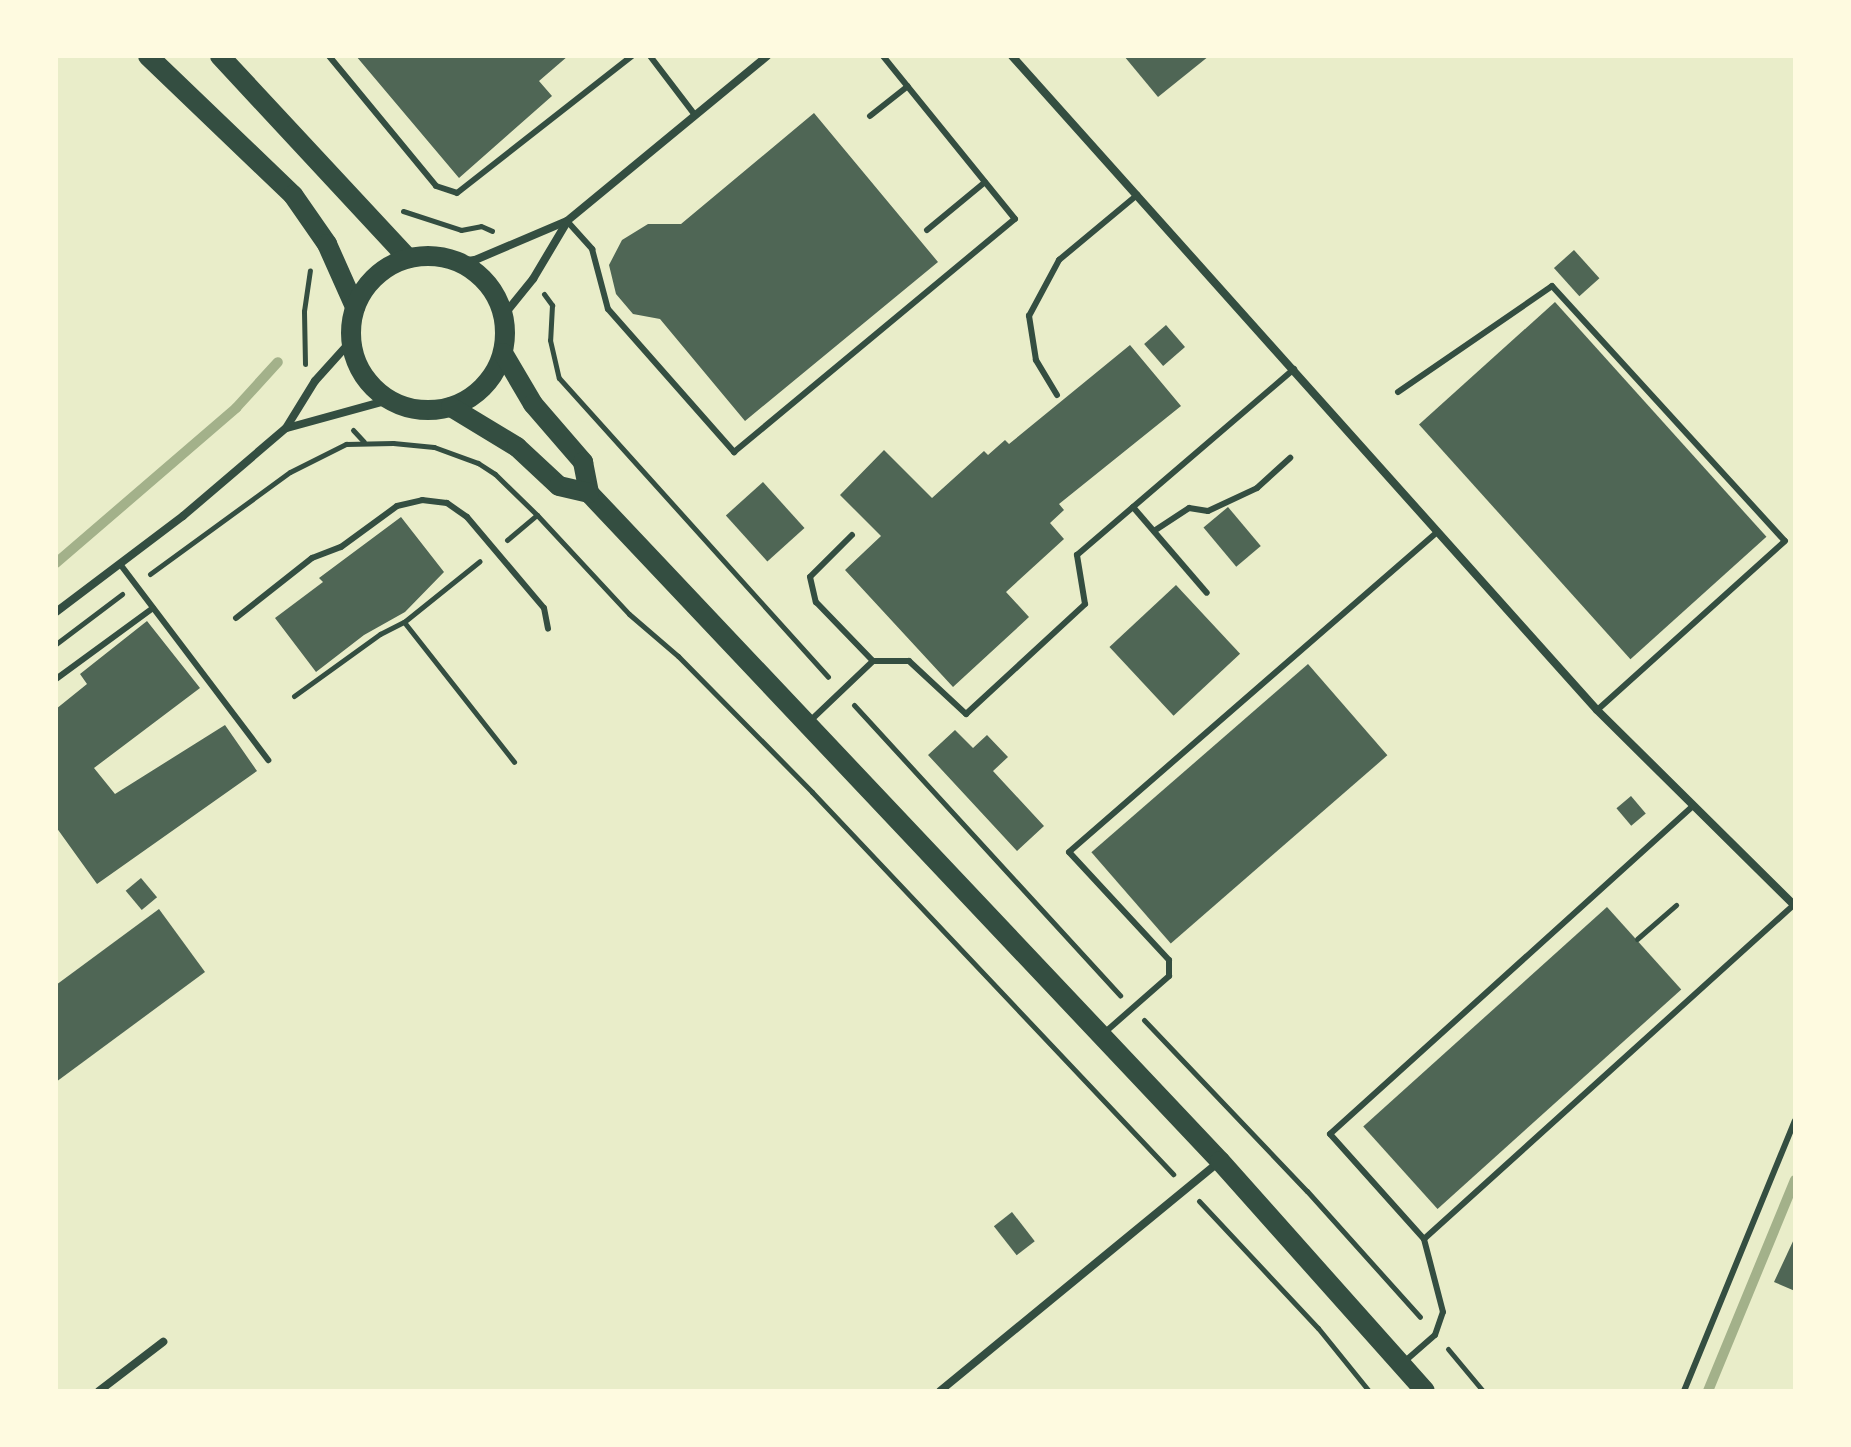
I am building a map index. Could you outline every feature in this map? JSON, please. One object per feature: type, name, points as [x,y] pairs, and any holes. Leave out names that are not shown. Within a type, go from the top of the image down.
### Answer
[{"type":"main road","points":[[148,56],[293,195],[327,244],[355,307]]},
{"type":"main road","points":[[220,56],[408,258]]},
{"type":"main road","points":[[425,256],[459,262],[487,284],[503,316],[503,353],[492,376],[474,395],[451,407],[430,410],[389,400],[360,371],[351,341],[355,307],[367,285],[385,268],[408,258],[425,256]]},
{"type":"main road","points":[[503,353],[533,404],[583,462],[589,493],[1220,1161],[1425,1391]]},
{"type":"main road","points":[[451,407],[503,436],[559,486],[589,493]]},
{"type":"street","points":[[459,262],[475,260],[567,221],[767,56]]},
{"type":"street","points":[[1012,56],[1597,710],[1692,807],[1795,905]]},
{"type":"street","points":[[503,316],[533,279],[567,221]]},
{"type":"street","points":[[56,612],[120,564],[286,428],[315,381],[351,341]]},
{"type":"street","points":[[286,428],[389,400]]},
{"type":"street","points":[[940,1391],[1220,1161]]},
{"type":"street","points":[[99,1391],[163,1342]]},
{"type":"lane","points":[[329,56],[436,186],[457,193],[632,56]]},
{"type":"lane","points":[[650,56],[695,115]]},
{"type":"lane","points":[[567,221],[592,249],[608,309],[734,452],[1015,219],[883,56]]},
{"type":"lane","points":[[870,116],[908,86]]},
{"type":"lane","points":[[927,230],[985,182]]},
{"type":"lane","points":[[1057,395],[1036,360],[1029,316],[1059,260],[1137,195]]},
{"type":"lane","points":[[1398,392],[1552,286],[1785,541],[1597,710]]},
{"type":"lane","points":[[807,724],[873,661],[909,661],[966,714],[1085,604],[1077,555],[1294,369]]},
{"type":"lane","points":[[1154,531],[1189,508],[1208,511],[1257,488],[1290,458]]},
{"type":"lane","points":[[236,618],[312,558],[341,547],[397,506],[422,500],[447,503],[467,517],[544,608],[548,629]]},
{"type":"lane","points":[[1133,507],[1207,593]]},
{"type":"lane","points":[[1100,1036],[1169,976],[1169,960],[1069,852],[1436,533]]},
{"type":"lane","points":[[852,535],[810,577],[816,602],[873,661]]},
{"type":"lane","points":[[120,564],[268,760]]},
{"type":"lane","points":[[56,679],[153,608]]},
{"type":"lane","points":[[1402,1364],[1435,1335],[1443,1312],[1424,1239],[1330,1134],[1692,807]]},
{"type":"lane","points":[[1424,1239],[1795,905]]},
{"type":"lane","points":[[1684,1391],[1795,1121]]},
{"type":"path","points":[[400,210],[461,230],[481,226],[492,231]]},
{"type":"path","points":[[305,363],[304,311],[311,262]]},
{"type":"path","points":[[552,305],[550,340],[559,378],[599,427],[1132,1008],[1384,1274],[1483,1391]]},
{"type":"path","points":[[56,644],[290,472],[346,444],[393,443],[434,447],[478,463],[495,474],[537,515],[629,614],[678,656],[801,781],[1154,1155]]},
{"type":"path","points":[[294,696],[380,634],[404,622],[537,515]]},
{"type":"path","points":[[404,622],[514,762]]},
{"type":"path","points":[[1637,939],[1676,905]]},
{"type":"path","points":[[1216,1219],[1318,1328],[1369,1391]]},
{"type":"building","points":[[356,56],[568,56],[539,81],[552,96],[459,178]]},
{"type":"building","points":[[1124,56],[1209,56],[1158,97]]},
{"type":"building","points":[[814,113],[938,262],[745,421],[660,319],[633,314],[616,294],[609,265],[622,240],[648,224],[681,224]]},
{"type":"building","points":[[1574,250],[1599,278],[1579,296],[1554,268]]},
{"type":"building","points":[[1555,302],[1766,537],[1630,659],[1419,424]]},
{"type":"building","points":[[1166,325],[1185,347],[1163,366],[1144,344]]},
{"type":"building","points":[[1130,345],[1181,406],[1059,504],[1064,510],[1050,523],[1064,539],[1006,592],[1029,617],[953,687],[845,570],[881,536],[840,495],[884,450],[932,498],[984,451],[988,455],[1005,440],[1009,444]]},
{"type":"building","points":[[763,482],[804,528],[767,562],[726,515]]},
{"type":"building","points":[[1228,507],[1261,546],[1236,567],[1203,528]]},
{"type":"building","points":[[401,517],[444,572],[405,612],[364,635],[316,672],[275,618],[323,582],[319,578]]},
{"type":"building","points":[[1176,585],[1240,654],[1174,716],[1109,647]]},
{"type":"building","points":[[147,621],[200,688],[94,768],[115,794],[225,725],[257,771],[97,884],[56,827],[56,709],[87,684],[80,674]]},
{"type":"building","points":[[1308,664],[1387,755],[1171,944],[1091,852]]},
{"type":"building","points":[[955,730],[973,748],[987,735],[1008,757],[993,771],[1044,826],[1017,851],[928,755]]},
{"type":"building","points":[[1631,796],[1646,814],[1631,826],[1616,808]]},
{"type":"building","points":[[141,878],[157,897],[142,910],[126,891]]},
{"type":"building","points":[[1607,907],[1681,989],[1438,1209],[1363,1126]]},
{"type":"building","points":[[159,909],[205,972],[56,1082],[56,985]]},
{"type":"building","points":[[1012,1212],[1035,1241],[1017,1255],[994,1226]]},
{"type":"building","points":[[1795,1237],[1795,1291],[1774,1282]]},
{"type":"waterway","points":[[56,563],[236,408],[278,362]]},
{"type":"waterway","points":[[1708,1391],[1795,1180]]}]
